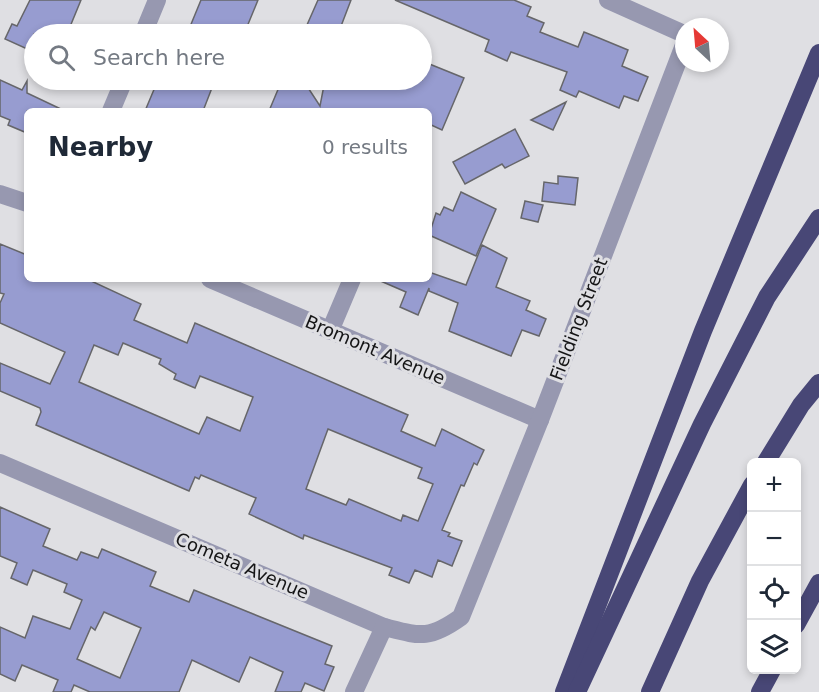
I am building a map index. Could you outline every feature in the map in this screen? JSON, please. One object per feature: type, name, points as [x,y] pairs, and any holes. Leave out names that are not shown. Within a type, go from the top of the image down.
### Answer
[{"type":"highway","points":[[564,692],[703,331],[819,53]]},
{"type":"highway","points":[[577,692],[702,424],[768,297],[819,218]]},
{"type":"highway","points":[[768,458],[801,405],[819,382]]},
{"type":"highway","points":[[650,692],[700,581],[747,494]]},
{"type":"highway","points":[[799,620],[819,583]]},
{"type":"highway","points":[[760,692],[769,674]]},
{"type":"street","points":[[146,24],[157,0]]},
{"type":"street","points":[[608,0],[675,30]]},
{"type":"street","name":"Fielding Street","points":[[471,593],[675,68]]},
{"type":"street","points":[[112,108],[120,90]]},
{"type":"street","points":[[0,194],[24,202]]},
{"type":"street","name":"Bromont Avenue","points":[[217,282],[540,420]]},
{"type":"street","points":[[330,331],[351,282]]},
{"type":"street","name":"Cometa Avenue","points":[[0,463],[384,627],[420,636],[445,629],[461,617],[471,593]]},
{"type":"street","points":[[354,692],[384,627]]},
{"type":"building","points":[[30,0],[81,0],[71,24],[24,24],[24,48],[5,39],[12,24],[17,26]]},
{"type":"building","points":[[201,0],[258,0],[248,24],[191,24]]},
{"type":"building","points":[[318,0],[351,0],[342,24],[307,24]]},
{"type":"building","points":[[395,0],[514,0],[531,7],[527,16],[544,23],[540,32],[578,47],[584,32],[628,50],[622,66],[648,77],[638,101],[624,96],[619,108],[579,91],[576,97],[560,90],[567,72],[511,52],[507,61],[485,51],[489,40]]},
{"type":"building","points":[[432,65],[464,78],[442,130],[432,125],[432,108],[270,108],[278,90],[310,90],[320,106],[323,90],[432,90]]},
{"type":"building","points":[[0,80],[22,90],[24,86],[27,93],[59,108],[24,108],[24,132],[8,125],[10,120],[0,116]]},
{"type":"building","points":[[154,90],[211,90],[204,108],[146,108]]},
{"type":"building","points":[[566,102],[553,130],[531,120]]},
{"type":"building","points":[[515,129],[529,156],[505,168],[502,164],[465,184],[453,162]]},
{"type":"building","points":[[558,176],[578,178],[575,205],[542,201],[544,182],[558,184]]},
{"type":"building","points":[[461,192],[496,209],[476,256],[432,236],[432,226],[436,213],[440,215],[444,207],[453,211]]},
{"type":"building","points":[[525,201],[543,205],[538,222],[521,218]]},
{"type":"building","points":[[0,244],[24,254],[24,282],[93,282],[141,304],[134,320],[187,343],[195,323],[408,415],[401,431],[435,446],[442,429],[484,450],[477,465],[474,463],[464,486],[461,485],[442,530],[450,533],[448,536],[462,541],[452,566],[438,560],[432,577],[415,570],[409,583],[389,575],[392,568],[304,535],[303,539],[249,514],[256,498],[201,475],[199,479],[195,477],[189,491],[36,425],[41,412],[40,408],[0,391],[0,363],[50,384],[65,352],[0,323],[0,303],[4,294],[0,293]],"holes":[[[123,343],[161,359],[159,364],[176,374],[174,379],[195,388],[200,376],[253,397],[240,431],[207,417],[199,434],[79,382],[94,345],[118,355]],[[328,429],[422,468],[418,478],[433,484],[418,521],[403,515],[401,521],[349,499],[346,505],[306,489]]]},
{"type":"building","points":[[482,245],[507,258],[496,287],[530,301],[526,310],[546,319],[539,336],[522,330],[511,356],[449,331],[458,303],[429,291],[429,288],[418,315],[400,307],[406,292],[383,282],[432,282],[432,273],[466,285]]},
{"type":"building","points":[[0,507],[50,529],[43,546],[77,560],[81,552],[98,558],[102,549],[156,572],[150,586],[189,602],[194,590],[332,646],[325,664],[334,667],[324,691],[305,683],[301,692],[275,692],[283,672],[250,657],[239,682],[192,660],[179,692],[90,692],[74,685],[71,692],[53,692],[58,680],[22,665],[15,681],[0,674],[0,627],[25,638],[33,616],[70,629],[82,600],[64,592],[67,584],[33,570],[27,585],[11,578],[17,563],[0,556]],"holes":[[[104,612],[141,628],[120,678],[77,659],[91,627],[95,630]]]}]
